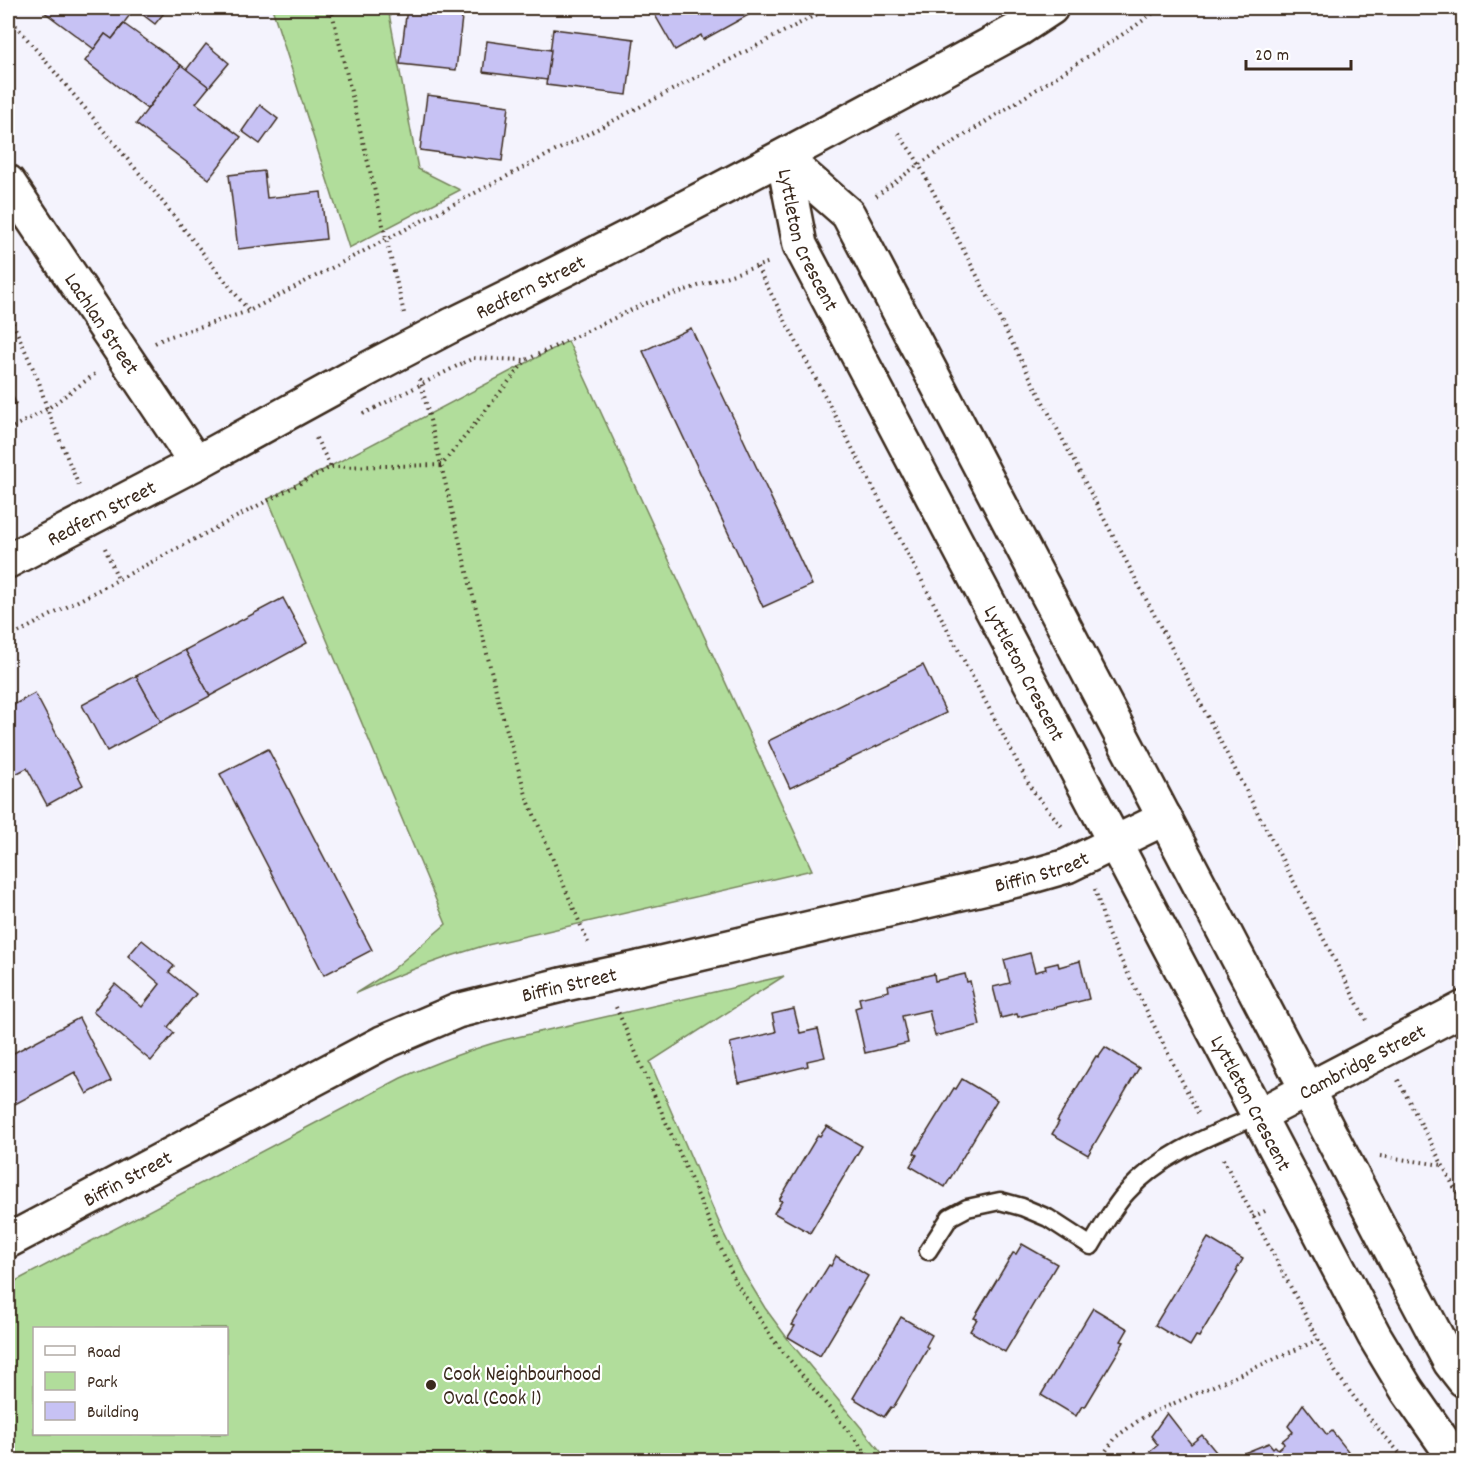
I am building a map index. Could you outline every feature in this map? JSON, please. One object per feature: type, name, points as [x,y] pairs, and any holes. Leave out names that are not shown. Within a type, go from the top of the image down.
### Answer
[{"type":"street","name":"Redfern Street","points":[[8,561],[452,325],[601,253],[783,157],[1019,29],[1051,8]]},
{"type":"street","name":"Lyttleton Crescent","points":[[783,157],[848,214],[1450,1362],[1464,1380]]},
{"type":"street","name":"Lyttleton Crescent","points":[[783,157],[800,245],[1374,1335],[1407,1390],[1456,1461]]},
{"type":"street","name":"Lachlan Street","points":[[8,182],[196,463]]},
{"type":"street","name":"Biffin Street","points":[[8,1241],[382,1043],[457,1011],[1025,878],[1066,866],[1165,818]]},
{"type":"street","name":"Cambridge Street","points":[[1259,1115],[1464,1008]]},
{"type":"lane","points":[[928,1251],[950,1217],[967,1208],[1000,1201],[1048,1218],[1091,1246],[1126,1192],[1159,1163],[1210,1135],[1259,1115]]},
{"type":"path","points":[[331,8],[385,240]]},
{"type":"path","points":[[165,338],[249,311],[829,8]]},
{"type":"path","points":[[868,201],[918,165],[1160,8]]},
{"type":"path","points":[[8,16],[149,185],[249,311]]},
{"type":"path","points":[[879,105],[918,165],[1464,1206]]},
{"type":"path","points":[[442,465],[526,360],[644,304],[757,267]]},
{"type":"path","points":[[8,312],[39,382],[46,409]]},
{"type":"path","points":[[355,418],[474,358],[526,360]]},
{"type":"path","points":[[8,430],[46,409],[90,377]]},
{"type":"path","points":[[325,434],[315,439],[331,467]]},
{"type":"path","points":[[8,638],[331,467],[442,465]]},
{"type":"path","points":[[442,465],[500,707],[527,798],[591,949]]},
{"type":"path","points":[[612,999],[735,1281],[775,1342],[872,1461]]},
{"type":"path","points":[[1099,1461],[1117,1436],[1145,1416],[1318,1340]]},
{"type":"path","points":[[1374,1424],[1406,1461]]},
{"type":"green space","points":[[272,8],[388,8],[418,169],[460,190],[349,248]]},
{"type":"green space","points":[[568,341],[812,870],[483,946],[419,967],[356,993],[391,971],[446,924],[268,499]]},
{"type":"green space","points":[[784,976],[650,1062],[724,1234],[743,1272],[765,1308],[790,1342],[888,1460],[8,1460],[8,1285],[401,1078],[504,1040]]},
{"type":"building","points":[[39,8],[126,8],[132,12],[112,39],[105,34],[94,49]]},
{"type":"building","points":[[134,8],[168,8],[155,24]]},
{"type":"building","points":[[407,8],[463,8],[456,70],[400,64]]},
{"type":"building","points":[[668,8],[761,8],[703,40],[701,35],[675,50],[655,15]]},
{"type":"building","points":[[124,24],[181,65],[147,109],[85,61],[105,34],[112,39]]},
{"type":"building","points":[[553,29],[634,39],[627,95],[546,85]]},
{"type":"building","points":[[487,41],[551,50],[547,80],[483,72]]},
{"type":"building","points":[[206,44],[229,63],[209,87],[186,70]]},
{"type":"building","points":[[181,65],[209,87],[196,103],[241,137],[209,179],[136,124]]},
{"type":"building","points":[[427,95],[509,106],[502,161],[420,150]]},
{"type":"building","points":[[260,105],[278,119],[260,144],[242,131]]},
{"type":"building","points":[[264,171],[267,198],[321,192],[326,239],[238,249],[229,175]]},
{"type":"building","points":[[691,328],[812,585],[763,607],[643,351]]},
{"type":"building","points":[[8,387],[16,403],[9,406],[11,411],[8,413]]},
{"type":"building","points":[[283,598],[307,643],[210,696],[185,650]]},
{"type":"building","points":[[185,650],[210,696],[161,722],[136,676]]},
{"type":"building","points":[[923,665],[946,713],[790,788],[768,741]]},
{"type":"building","points":[[136,676],[161,722],[107,751],[82,705]]},
{"type":"building","points":[[35,693],[83,785],[47,805],[27,768],[8,778],[8,708]]},
{"type":"building","points":[[268,749],[372,950],[324,975],[220,774]]},
{"type":"building","points":[[142,940],[174,966],[169,972],[196,994],[168,1027],[174,1033],[151,1061],[93,1012],[115,984],[142,1007],[160,984],[128,956]]},
{"type":"building","points":[[1030,953],[1035,972],[1046,969],[1045,966],[1058,963],[1059,967],[1080,961],[1089,999],[1018,1017],[1017,1014],[1001,1018],[993,987],[1010,983],[1004,960]]},
{"type":"building","points":[[934,974],[935,981],[965,974],[967,982],[970,981],[980,1025],[935,1036],[929,1010],[902,1016],[908,1043],[865,1053],[855,1008],[861,1006],[859,998],[889,991],[888,985]]},
{"type":"building","points":[[794,1009],[800,1033],[818,1029],[825,1057],[807,1061],[808,1066],[739,1083],[730,1043],[776,1032],[772,1014]]},
{"type":"building","points":[[79,1018],[111,1081],[87,1094],[75,1072],[15,1104],[8,1089],[8,1056]]},
{"type":"building","points":[[1105,1047],[1139,1068],[1088,1155],[1052,1134],[1059,1122],[1057,1121],[1096,1056],[1098,1057]]},
{"type":"building","points":[[962,1079],[997,1100],[945,1187],[910,1166],[917,1155],[914,1153],[954,1088],[956,1089]]},
{"type":"building","points":[[827,1126],[862,1146],[810,1233],[774,1213],[782,1201],[779,1200],[818,1135],[820,1136]]},
{"type":"building","points":[[1208,1238],[1243,1259],[1236,1271],[1238,1272],[1199,1337],[1196,1336],[1190,1346],[1155,1325]]},
{"type":"building","points":[[1022,1244],[1057,1264],[1005,1352],[970,1331],[977,1319],[974,1318],[1013,1253],[1016,1254]]},
{"type":"building","points":[[836,1256],[868,1276],[820,1356],[788,1337],[795,1326],[792,1325]]},
{"type":"building","points":[[1093,1308],[1128,1329],[1121,1341],[1124,1342],[1085,1407],[1082,1406],[1076,1416],[1041,1395]]},
{"type":"building","points":[[901,1317],[932,1335],[926,1346],[928,1348],[893,1408],[891,1407],[884,1417],[853,1398]]},
{"type":"building","points":[[1303,1404],[1327,1435],[1332,1431],[1348,1451],[1336,1460],[1236,1460],[1234,1457],[1269,1443],[1273,1448],[1275,1446],[1278,1449],[1284,1444],[1282,1441],[1293,1432],[1288,1426]]},
{"type":"building","points":[[1167,1413],[1191,1444],[1202,1435],[1221,1458],[1217,1460],[1144,1460],[1148,1457],[1147,1454],[1158,1445],[1151,1436]]},
{"type":"place","name":"Cook Neighbourhood Oval (Cook 1)","points":[[431,1385]]}]
